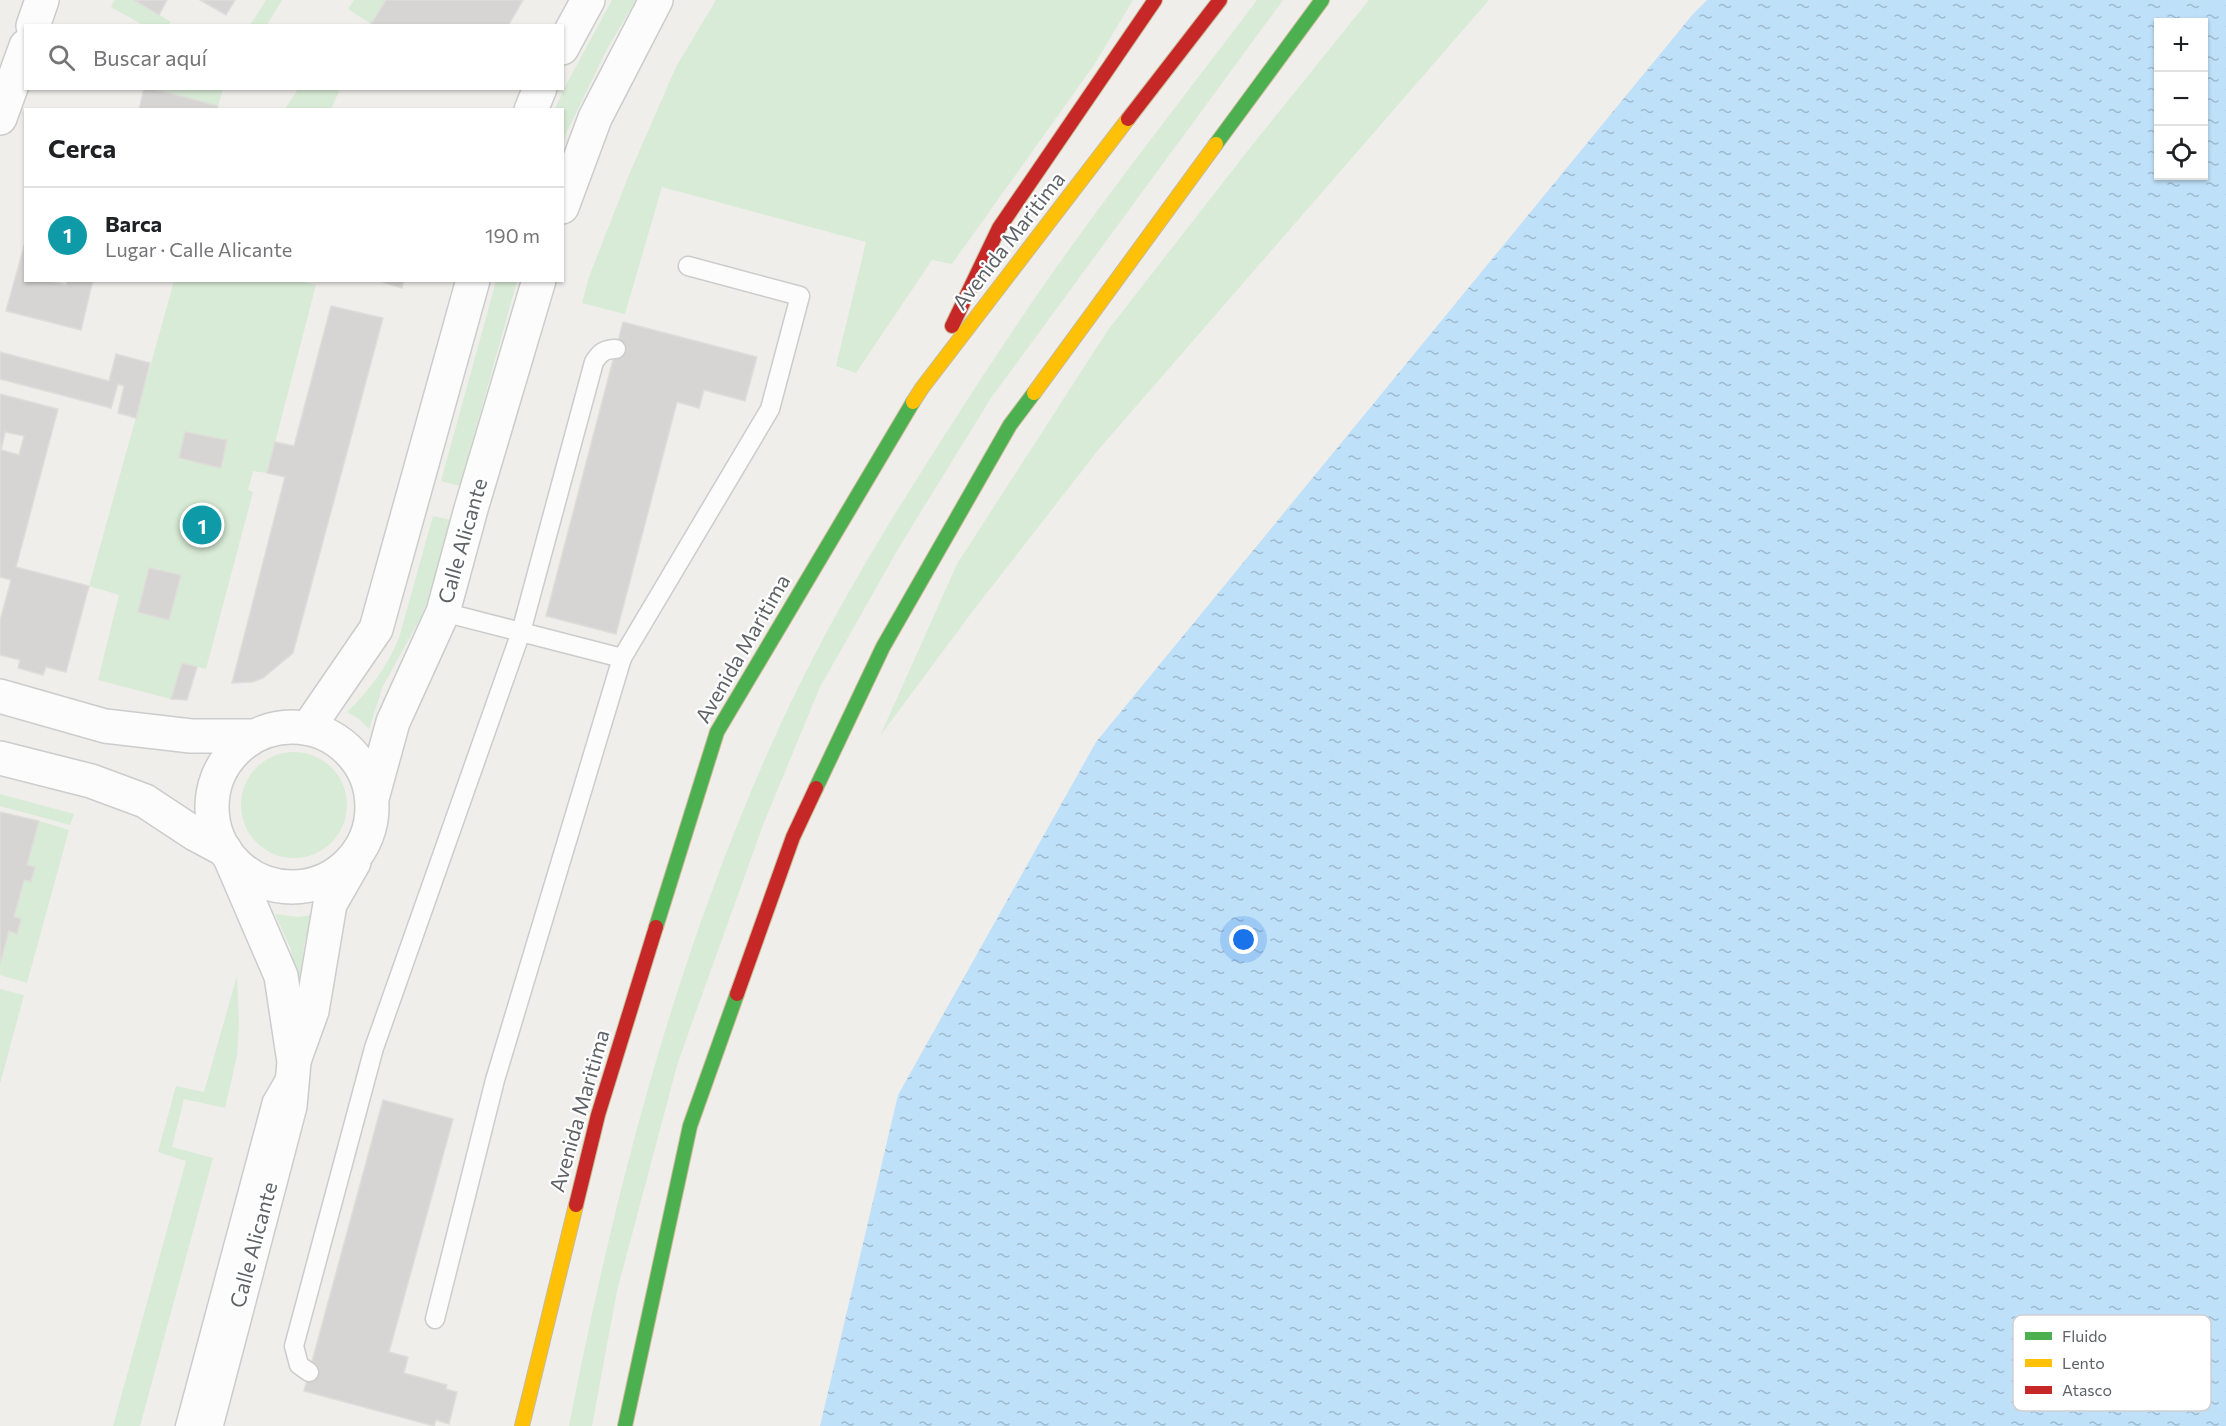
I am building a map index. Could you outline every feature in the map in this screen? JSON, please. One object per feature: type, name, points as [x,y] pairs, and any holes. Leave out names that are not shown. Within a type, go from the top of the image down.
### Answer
[{"type":"highway","points":[[922,388],[999,228],[1155,0]]},
{"type":"highway","name":"Avenida Maritima","points":[[522,1426],[598,1115],[717,732],[922,388],[1220,0]]},
{"type":"highway","points":[[626,1426],[634,1379],[690,1126],[793,837],[883,647],[1010,425],[1322,0]]},
{"type":"street","points":[[34,24],[42,0]]},
{"type":"street","points":[[564,44],[588,0]]},
{"type":"street","points":[[564,202],[595,118],[656,0]]},
{"type":"street","points":[[0,118],[24,52]]},
{"type":"street","points":[[532,108],[539,90]]},
{"type":"street","points":[[308,728],[376,629],[472,282]]},
{"type":"street","name":"Calle Alicante","points":[[373,795],[393,722],[443,612],[538,282]]},
{"type":"street","points":[[0,696],[105,726],[191,736],[253,736],[279,727],[308,728],[331,736],[351,751],[365,772],[373,795],[371,826],[359,853],[338,874],[311,886],[282,887],[253,878],[228,855],[145,801],[90,781],[0,758]]},
{"type":"street","points":[[228,855],[217,835],[211,807],[217,779],[231,754],[253,736]]},
{"type":"street","name":"Calle Alicante","points":[[294,1062],[312,1011],[330,904],[359,853]]},
{"type":"street","name":"Calle Alicante","points":[[206,1426],[290,1106],[294,1062],[281,976],[228,855]]},
{"type":"lane","points":[[435,1319],[495,1080],[622,658],[770,408],[800,296],[688,266]]},
{"type":"lane","points":[[309,1372],[299,1365],[294,1346],[374,1048],[520,632],[594,362],[601,353],[609,349],[616,349]]},
{"type":"lane","points":[[443,612],[622,658]]},
{"type":"lane","points":[[185,1426],[272,1101],[294,1062]]},
{"type":"green space","points":[[115,0],[134,0],[171,22],[169,24],[141,24],[111,7]]},
{"type":"green space","points":[[266,0],[282,0],[268,24],[251,24]]},
{"type":"green space","points":[[354,0],[386,0],[371,24],[348,9]]},
{"type":"green space","points":[[612,0],[636,0],[607,49],[564,138],[564,108],[555,108]]},
{"type":"green space","points":[[716,0],[1133,0],[1094,65],[952,264],[932,260],[856,373],[836,366],[866,242],[662,187],[625,314],[582,303],[589,277],[628,177],[676,67]]},
{"type":"green space","points":[[1257,0],[1283,0],[991,398],[901,544],[820,687],[763,825],[678,1062],[617,1291],[592,1426],[569,1426],[609,1241],[657,1058],[685,968],[717,878],[751,790],[790,704],[871,553],[994,359],[1096,213]]},
{"type":"green space","points":[[1369,0],[1489,0],[1099,449],[972,612],[880,736],[957,564],[1108,330]]},
{"type":"green space","points":[[154,90],[223,90],[218,106]]},
{"type":"green space","points":[[297,90],[340,90],[331,108],[286,108]]},
{"type":"green space","points":[[174,282],[305,282],[316,285],[267,473],[253,471],[248,490],[253,492],[206,669],[182,663],[171,699],[98,680],[119,595],[89,586]],"holes":[[[185,432],[227,441],[221,467],[179,459]],[[149,568],[181,575],[169,620],[138,612]]]},
{"type":"green space","points":[[496,282],[517,282],[460,486],[441,481]]},
{"type":"green space","points":[[433,516],[451,520],[429,597],[421,617],[383,686],[369,729],[347,712],[377,678],[399,638]]},
{"type":"green space","points":[[294,752],[314,756],[331,768],[343,785],[347,805],[343,825],[331,842],[314,854],[294,858],[274,854],[257,842],[245,825],[241,805],[245,785],[257,768],[274,756]]},
{"type":"green space","points":[[0,794],[74,814],[70,825],[0,806]]},
{"type":"green space","points":[[39,821],[69,830],[27,983],[0,975],[0,964],[9,931],[17,933],[21,919],[14,917],[24,880],[31,881],[35,867],[27,865]]},
{"type":"green space","points":[[275,914],[298,917],[313,915],[304,946],[299,991],[290,947]]},
{"type":"green space","points":[[237,976],[239,1024],[237,1056],[225,1108],[184,1099],[172,1147],[213,1158],[140,1426],[113,1426],[186,1161],[158,1152],[176,1086],[204,1092]]},
{"type":"green space","points":[[0,989],[24,995],[0,1084]]},
{"type":"water","points":[[1707,0],[2226,0],[2226,1426],[820,1426],[898,1095],[1096,742],[1693,14]]},
{"type":"building","points":[[134,0],[167,0],[159,15]]},
{"type":"building","points":[[200,0],[235,0],[226,15]]},
{"type":"building","points":[[386,0],[523,0],[509,24],[371,24]]},
{"type":"building","points":[[144,90],[158,90],[218,106],[218,108],[139,108]]},
{"type":"building","points":[[24,246],[24,282],[55,282],[66,285],[67,282],[93,282],[81,330],[6,311]]},
{"type":"building","points":[[382,282],[404,282],[402,288]]},
{"type":"building","points":[[331,306],[383,318],[293,653],[263,678],[252,682],[232,683],[285,477],[267,473],[275,442],[294,446]]},
{"type":"building","points":[[623,322],[757,357],[745,401],[704,390],[699,408],[677,402],[616,634],[546,616]]},
{"type":"building","points":[[0,352],[109,381],[116,354],[150,363],[136,418],[118,413],[124,386],[118,384],[111,408],[0,379]]},
{"type":"building","points":[[0,394],[58,409],[16,567],[89,586],[66,672],[46,667],[43,675],[18,668],[20,660],[0,655],[0,621],[11,580],[0,577]],"holes":[[[5,432],[24,436],[19,455],[1,450]]]},
{"type":"building","points":[[185,432],[227,440],[221,468],[179,458]]},
{"type":"building","points":[[149,568],[181,575],[169,620],[138,612]]},
{"type":"building","points":[[182,663],[197,667],[187,700],[171,699]]},
{"type":"building","points":[[0,812],[39,821],[27,865],[35,867],[31,882],[24,880],[14,917],[21,919],[17,934],[9,931],[0,964]]},
{"type":"building","points":[[383,1100],[453,1119],[389,1352],[408,1357],[404,1373],[447,1385],[446,1389],[457,1392],[449,1424],[436,1420],[434,1426],[304,1391]]},
{"type":"traffic: fast","points":[[1216,144],[1322,0]]},
{"type":"traffic: fast","points":[[816,788],[883,647],[1010,425],[1034,393]]},
{"type":"traffic: fast","points":[[656,927],[717,732],[913,402]]},
{"type":"traffic: fast","points":[[625,1426],[690,1126],[737,994]]},
{"type":"traffic: slow","points":[[913,402],[1128,119]]},
{"type":"traffic: slow","points":[[1034,393],[1216,144]]},
{"type":"traffic: slow","points":[[522,1426],[576,1205]]},
{"type":"traffic: jam","points":[[952,326],[999,228],[1155,0]]},
{"type":"traffic: jam","points":[[1128,119],[1220,0]]},
{"type":"traffic: jam","points":[[737,994],[793,837],[816,788]]},
{"type":"traffic: jam","points":[[576,1205],[598,1115],[656,927]]},
{"type":"place","name":"Barca","points":[[202,525]]}]
